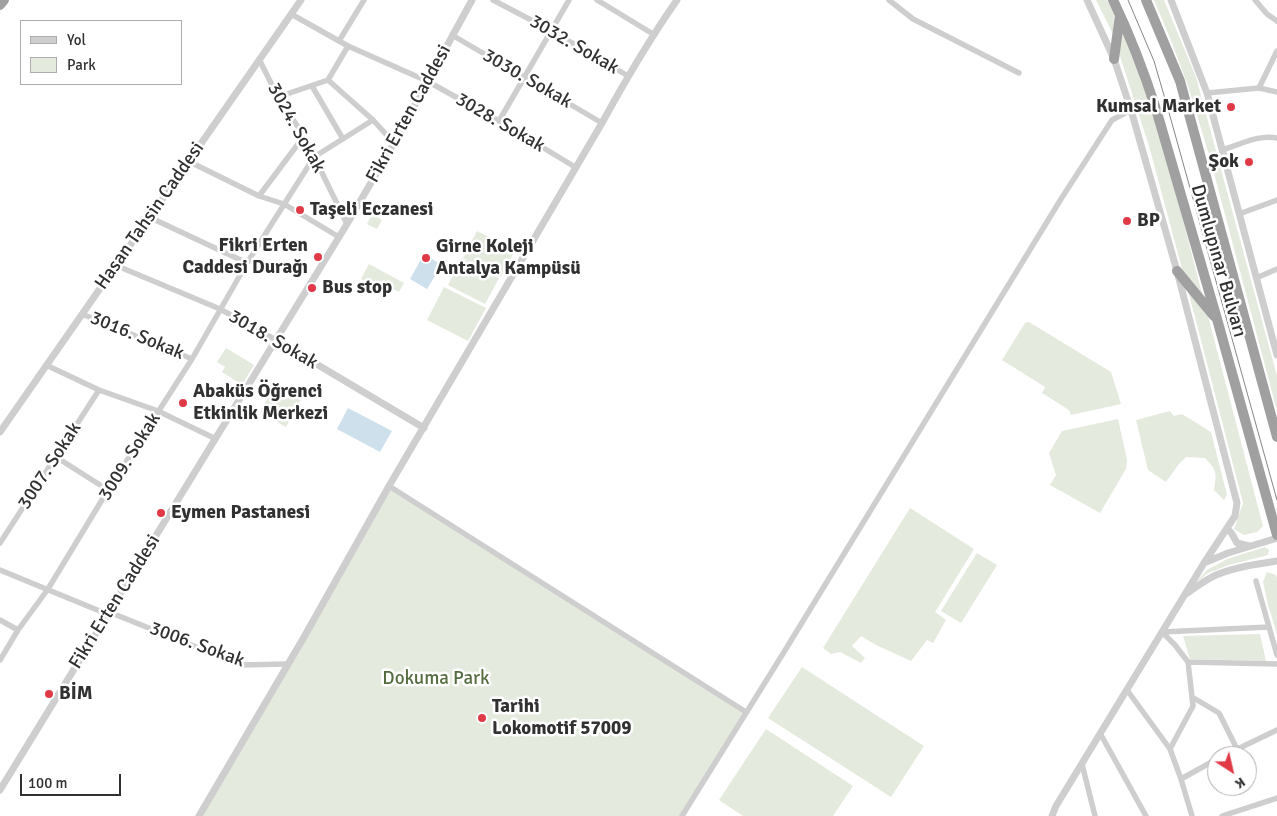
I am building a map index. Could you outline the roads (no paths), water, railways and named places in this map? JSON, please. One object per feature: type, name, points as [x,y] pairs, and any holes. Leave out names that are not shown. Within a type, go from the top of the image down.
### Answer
[{"type":"highway","points":[[0,5],[4,0]]},
{"type":"highway","name":"Dumlupınar Bulvarı","points":[[1113,0],[1148,84],[1156,109],[1277,536]]},
{"type":"highway","name":"Dumlupınar Bulvarı","points":[[1146,0],[1180,81],[1277,434]]},
{"type":"highway","points":[[1114,59],[1120,14]]},
{"type":"highway","points":[[1177,271],[1217,319]]},
{"type":"street","name":"Hasan Tahsin Caddesi","points":[[0,432],[301,0]]},
{"type":"street","points":[[339,41],[364,0]]},
{"type":"street","name":"Fikri Erten Caddesi","points":[[0,790],[347,224],[394,143],[472,0]]},
{"type":"street","name":"3032. Sokak","points":[[493,0],[552,31],[628,76]]},
{"type":"street","points":[[500,121],[569,0]]},
{"type":"street","points":[[597,0],[653,34]]},
{"type":"street","points":[[198,816],[304,637],[389,486],[628,76],[653,34],[677,0]]},
{"type":"street","points":[[889,0],[913,19],[1019,73]]},
{"type":"street","points":[[1052,816],[1056,806],[1100,733],[1235,516],[1237,503],[1177,271],[1131,110],[1114,59],[1087,0]]},
{"type":"street","name":"Dumlupınar Bulvarı","points":[[1171,0],[1207,93],[1277,355]]},
{"type":"street","points":[[1254,0],[1267,14],[1277,21]]},
{"type":"street","name":"3028. Sokak","points":[[291,14],[348,46],[427,81],[500,121],[575,167]]},
{"type":"street","name":"3030. Sokak","points":[[452,35],[602,123]]},
{"type":"street","points":[[278,97],[328,80],[348,46]]},
{"type":"street","points":[[1258,88],[1277,51]]},
{"type":"street","name":"3024. Sokak","points":[[259,59],[278,97],[304,136],[347,224]]},
{"type":"street","points":[[328,80],[373,120],[394,143]]},
{"type":"street","points":[[312,86],[343,139]]},
{"type":"street","points":[[1207,93],[1258,88],[1277,92]]},
{"type":"street","points":[[682,816],[1066,191],[1112,120],[1131,110]]},
{"type":"street","name":"3009. Sokak","points":[[0,660],[18,630],[48,589],[108,490],[192,359],[247,263],[314,157],[373,120]]},
{"type":"street","points":[[259,196],[304,136]]},
{"type":"street","points":[[1222,150],[1258,138],[1270,136],[1277,138]]},
{"type":"street","points":[[188,161],[259,196],[284,204],[339,237]]},
{"type":"street","points":[[1239,214],[1277,200]]},
{"type":"street","points":[[149,217],[247,263]]},
{"type":"street","name":"3018. Sokak","points":[[115,265],[220,309],[424,428]]},
{"type":"street","points":[[1256,278],[1277,269]]},
{"type":"street","name":"3016. Sokak","points":[[82,314],[192,359]]},
{"type":"street","points":[[46,365],[100,390],[158,412],[216,439]]},
{"type":"street","name":"3007. Sokak","points":[[0,542],[100,390]]},
{"type":"street","points":[[56,458],[108,490]]},
{"type":"street","points":[[389,486],[746,712]]},
{"type":"street","points":[[1227,528],[1237,543],[1250,546]]},
{"type":"street","points":[[1204,563],[1277,536]]},
{"type":"street","points":[[1184,596],[1216,575],[1242,567],[1277,561]]},
{"type":"street","name":"3006. Sokak","points":[[0,570],[240,665],[287,664]]},
{"type":"street","points":[[1256,581],[1277,655]]},
{"type":"street","points":[[0,620],[18,630]]},
{"type":"street","points":[[1162,632],[1269,627]]},
{"type":"street","points":[[1162,632],[1188,662],[1192,697],[1192,706],[1170,749]]},
{"type":"street","points":[[1188,662],[1277,664]]},
{"type":"street","points":[[1127,690],[1170,749],[1192,816]]},
{"type":"street","points":[[1192,697],[1219,713],[1236,746]]},
{"type":"street","points":[[1243,746],[1277,730]]},
{"type":"street","points":[[1100,733],[1146,816]]},
{"type":"street","points":[[1082,764],[1095,816]]},
{"type":"street","points":[[1181,779],[1207,765]]},
{"type":"street","points":[[1222,816],[1277,798]]},
{"type":"street","points":[[1046,816],[1056,806]]},
{"type":"water","points":[[424,254],[442,265],[427,289],[410,279]]},
{"type":"water","points":[[348,408],[392,431],[380,452],[337,429]]},
{"type":"tram line","points":[[1128,0],[1154,61],[1277,500]]},
{"type":"place","name":"Kumsal Market","points":[[1231,107]]},
{"type":"place","name":"Şok","points":[[1249,162]]},
{"type":"place","name":"Taşeli Eczanesi","points":[[300,210]]},
{"type":"place","name":"BP","points":[[1127,221]]},
{"type":"place","name":"Fikri Erten Caddesi Durağı","points":[[318,257]]},
{"type":"place","name":"Girne Koleji Antalya Kampüsü","points":[[426,258]]},
{"type":"place","name":"Bus stop","points":[[312,288]]},
{"type":"place","name":"Abaküs Öğrenci Etkinlik Merkezi","points":[[183,403]]},
{"type":"place","name":"Eymen Pastanesi","points":[[161,513]]},
{"type":"place","name":"BİM","points":[[49,694]]},
{"type":"place","name":"Tarihi Lokomotif 57009","points":[[482,718]]},
{"type":"park label","name":"Dokuma Park","points":[[436,679]]}]
